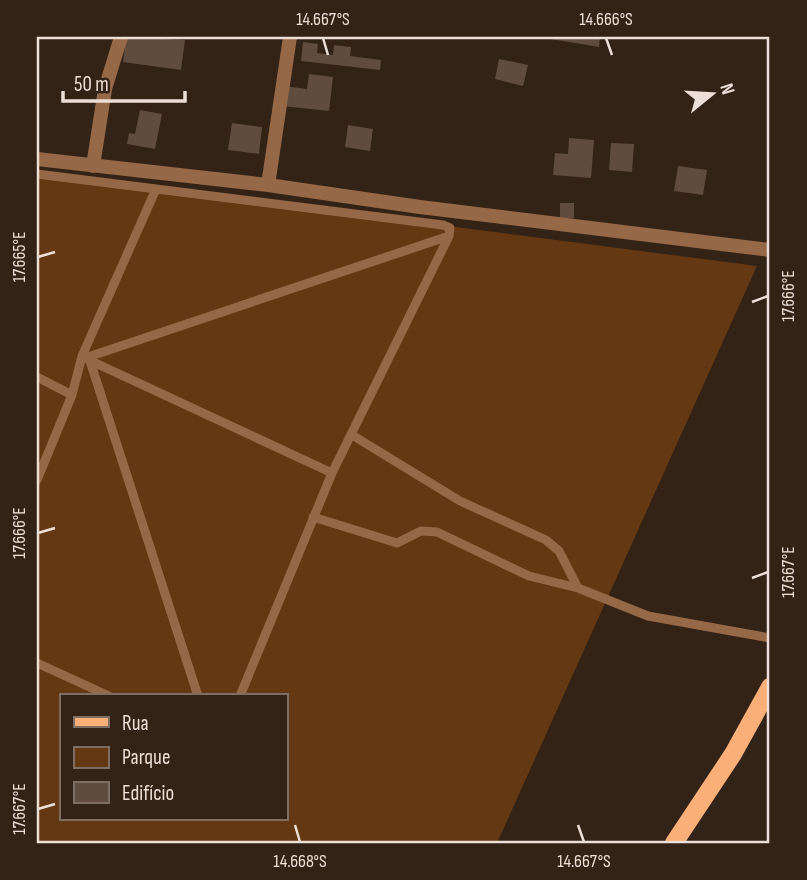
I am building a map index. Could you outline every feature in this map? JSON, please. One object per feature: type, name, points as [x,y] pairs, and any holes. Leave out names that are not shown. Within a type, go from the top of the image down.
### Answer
[{"type":"main road","points":[[674,843],[733,754],[770,687]]},
{"type":"street","points":[[93,166],[105,89],[121,37]]},
{"type":"street","points":[[268,185],[289,37]]},
{"type":"street","points":[[37,159],[268,185],[420,207],[770,250]]},
{"type":"lane","points":[[37,174],[450,228],[449,236],[332,473],[241,694]]},
{"type":"lane","points":[[37,480],[156,189]]},
{"type":"lane","points":[[86,358],[449,236]]},
{"type":"lane","points":[[86,358],[332,473]]},
{"type":"lane","points":[[86,358],[197,694]]},
{"type":"lane","points":[[37,377],[72,395]]},
{"type":"lane","points":[[352,435],[460,501],[546,540],[559,551],[578,588]]},
{"type":"lane","points":[[313,517],[397,543],[421,531],[437,532],[529,576],[578,588],[648,616],[770,638]]},
{"type":"lane","points":[[37,663],[105,694]]},
{"type":"green space","points":[[37,173],[757,266],[497,843],[37,843]]},
{"type":"building","points":[[126,37],[185,40],[181,70],[123,62]]},
{"type":"building","points":[[539,37],[600,37],[599,47]]},
{"type":"building","points":[[303,42],[318,44],[317,53],[333,55],[334,45],[351,47],[350,56],[381,60],[380,70],[301,61]]},
{"type":"building","points":[[499,59],[528,65],[523,86],[495,79]]},
{"type":"building","points":[[309,74],[333,77],[329,111],[282,106],[284,86],[307,89]]},
{"type":"building","points":[[140,110],[162,114],[155,149],[127,144],[129,133],[135,134]]},
{"type":"building","points":[[232,123],[262,127],[259,154],[228,150]]},
{"type":"building","points":[[348,125],[373,129],[370,151],[345,147]]},
{"type":"building","points":[[569,138],[594,140],[591,178],[553,175],[555,153],[568,154]]},
{"type":"building","points":[[611,143],[634,144],[632,172],[609,170]]},
{"type":"building","points":[[678,166],[707,170],[703,195],[674,191]]},
{"type":"building","points":[[560,203],[574,203],[574,218],[560,218]]}]
